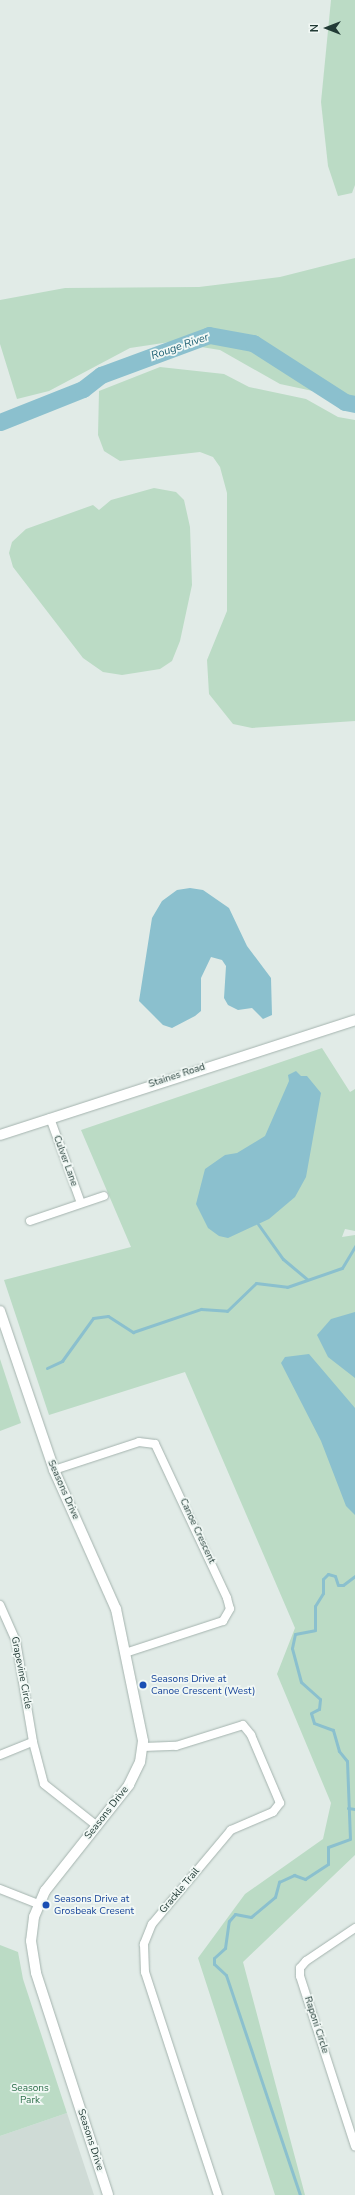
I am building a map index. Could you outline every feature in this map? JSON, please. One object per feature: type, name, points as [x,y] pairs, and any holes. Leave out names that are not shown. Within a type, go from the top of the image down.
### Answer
[{"type":"street","name":"Staines Road","points":[[0,1135],[355,1020]]},
{"type":"street","name":"Culver Lane","points":[[50,1118],[81,1203]]},
{"type":"street","points":[[30,1222],[104,1196]]},
{"type":"street","name":"Seasons Drive","points":[[0,1311],[54,1470],[116,1609],[143,1747],[129,1785],[52,1880],[38,1904],[31,1940],[35,1970],[108,2195]]},
{"type":"street","name":"Canoe Crescent","points":[[54,1470],[139,1442],[155,1444],[227,1598],[230,1609],[224,1621],[125,1653]]},
{"type":"street","name":"Grapevine Circle","points":[[0,1605],[16,1641],[33,1742],[44,1784],[97,1826]]},
{"type":"street","name":"Grackle Trail","points":[[143,1747],[170,1748],[243,1725],[251,1735],[280,1803],[273,1812],[231,1830],[152,1924],[144,1944],[145,1972],[218,2195]]},
{"type":"street","points":[[0,1755],[33,1742]]},
{"type":"street","points":[[0,1889],[38,1904]]},
{"type":"street","name":"Raponi Circle","points":[[355,1928],[306,1961],[300,1968],[300,1976],[355,2146]]},
{"type":"shaded area","points":[[67,2113],[94,2195],[0,2195],[0,2136]]},
{"type":"green space","points":[[331,0],[355,0],[355,185],[352,193],[338,196],[328,166],[321,102]]},
{"type":"green space","points":[[355,258],[355,400],[280,384],[220,350],[170,342],[130,348],[49,391],[17,399],[0,344],[0,300],[65,288],[199,287],[280,277]]},
{"type":"green space","points":[[160,367],[224,374],[249,387],[306,399],[338,417],[355,420],[355,721],[252,728],[233,724],[209,694],[207,660],[227,611],[227,493],[220,467],[213,457],[200,452],[120,461],[104,451],[98,435],[99,391]]},
{"type":"green space","points":[[154,488],[176,492],[184,500],[190,527],[192,585],[180,641],[172,661],[160,669],[122,675],[103,672],[83,658],[13,567],[9,553],[12,542],[26,529],[93,505],[99,510],[111,500]]},
{"type":"green space","points":[[322,1048],[350,1092],[355,1089],[355,1231],[345,1229],[342,1237],[355,1235],[355,1855],[243,1962],[305,2195],[275,2195],[198,1958],[245,1894],[323,1839],[331,1803],[277,1674],[295,1628],[185,1372],[49,1415],[4,1280],[131,1247],[81,1130]]},
{"type":"green space","points":[[0,1359],[21,1423],[0,1431]]},
{"type":"green space","name":"Seasons Park","points":[[0,1945],[18,1952],[23,1979],[67,2113],[0,2136]]},
{"type":"water","points":[[190,888],[203,890],[229,908],[247,946],[271,978],[272,1015],[263,1019],[252,1008],[238,1010],[228,1005],[224,998],[226,966],[222,960],[211,957],[201,978],[201,1011],[195,1016],[172,1028],[163,1025],[139,1001],[152,918],[162,901],[177,890]]},
{"type":"water","points":[[296,1071],[301,1076],[307,1076],[321,1093],[306,1177],[295,1197],[269,1219],[228,1238],[219,1236],[208,1228],[196,1204],[205,1169],[225,1155],[237,1153],[265,1136],[289,1081],[288,1075]]},
{"type":"water","points":[[355,1312],[355,1378],[328,1357],[317,1335],[331,1319]]},
{"type":"water","points":[[309,1354],[355,1408],[355,1515],[346,1506],[321,1441],[281,1363],[285,1357]]},
{"type":"waterway","name":"Rouge River","points":[[0,422],[83,389],[101,375],[209,335],[253,343],[345,402],[355,404]]},
{"type":"waterway","points":[[258,1224],[283,1259],[307,1279]]},
{"type":"waterway","points":[[47,1368],[62,1361],[93,1318],[108,1316],[133,1332],[201,1309],[227,1311],[256,1283],[287,1287],[342,1268],[355,1246]]},
{"type":"waterway","points":[[300,2195],[226,1975],[214,1964],[214,1958],[225,1948],[229,1921],[235,1914],[251,1917],[275,1897],[279,1882],[294,1875],[305,1879],[328,1864],[328,1847],[350,1839],[347,1761],[339,1751],[333,1730],[314,1723],[311,1713],[319,1709],[320,1699],[301,1682],[292,1648],[295,1634],[315,1630],[315,1606],[323,1593],[323,1579],[328,1574],[335,1576],[338,1585],[343,1585],[355,1576]]},
{"type":"waterway","points":[[348,1808],[355,1809]]},
{"type":"place","name":"Seasons Drive at Canoe Crescent (West)","points":[[143,1685]]},
{"type":"place","name":"Seasons Drive at Grosbeak Cresent","points":[[46,1905]]}]
